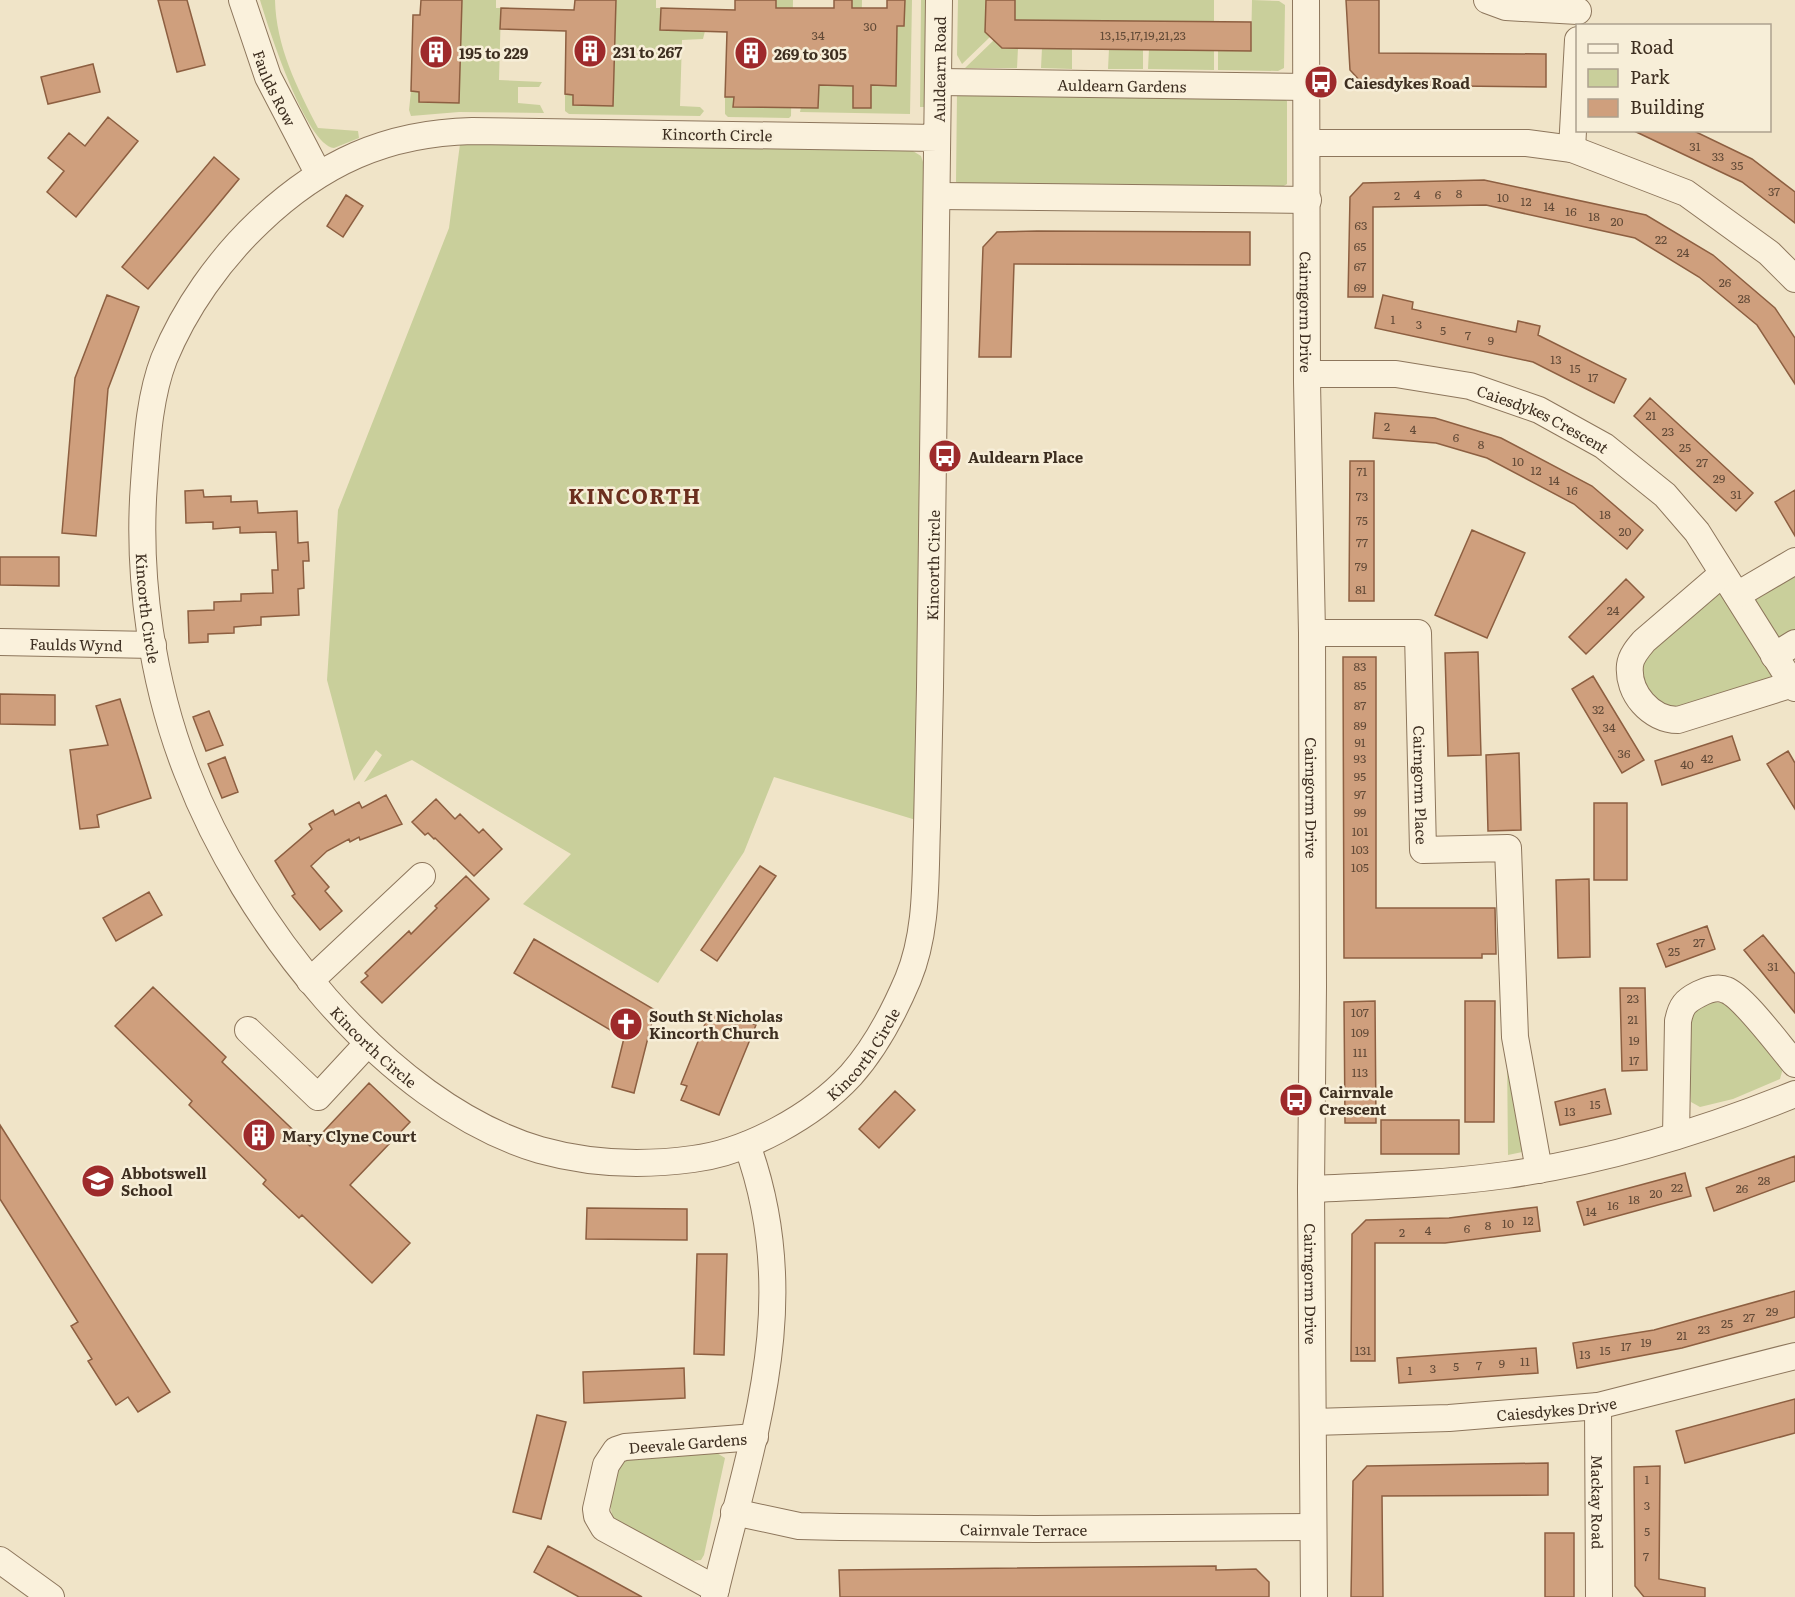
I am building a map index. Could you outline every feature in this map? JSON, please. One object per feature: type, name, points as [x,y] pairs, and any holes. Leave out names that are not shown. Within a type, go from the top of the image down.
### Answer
[{"type":"street","name":"Faulds Row","points":[[242,0],[268,78],[318,173]]},
{"type":"street","name":"Auldearn Road","points":[[938,138],[939,0]]},
{"type":"street","name":"Cairngorm Drive","points":[[1306,0],[1307,374],[1312,633],[1311,1189],[1314,1597]]},
{"type":"street","points":[[1487,0],[1506,7],[1578,12]]},
{"type":"street","points":[[1572,149],[1576,76]]},
{"type":"street","name":"Auldearn Gardens","points":[[938,81],[1307,87]]},
{"type":"street","name":"Kincorth Circle","points":[[454,131],[938,138],[928,783],[925,887],[921,931],[911,973],[891,1016],[850,1076],[808,1110],[747,1144],[705,1158],[664,1163],[612,1163],[544,1151],[474,1122],[426,1090],[368,1043],[310,981],[252,901],[187,773],[169,716],[153,645],[141,518],[148,429],[162,365],[188,309],[241,240],[318,173],[383,146],[417,136],[454,131]]},
{"type":"street","points":[[1308,143],[1527,143],[1572,149],[1686,193],[1760,246],[1795,279]]},
{"type":"street","points":[[937,196],[1308,200]]},
{"type":"street","name":"Caiesdykes Crescent","points":[[1307,374],[1396,374],[1470,386],[1539,410],[1604,446],[1665,495],[1697,532],[1737,595],[1785,650],[1794,686],[1678,720],[1665,720],[1654,715],[1644,704],[1631,677],[1630,664],[1635,652],[1644,641],[1722,574]]},
{"type":"street","points":[[1737,595],[1795,561]]},
{"type":"street","name":"Cairngorm Place","points":[[1312,633],[1418,633],[1423,850],[1508,848],[1515,1037],[1539,1170]]},
{"type":"street","name":"Faulds Wynd","points":[[0,642],[153,645]]},
{"type":"street","points":[[310,981],[422,876]]},
{"type":"street","points":[[1676,1136],[1678,1021],[1680,1010],[1686,1000],[1708,990],[1725,989],[1739,999],[1795,1064]]},
{"type":"street","points":[[248,1030],[318,1097],[368,1043]]},
{"type":"street","points":[[1311,1189],[1434,1184],[1539,1170],[1676,1136],[1738,1117],[1795,1094]]},
{"type":"street","name":"Deevale Gardens","points":[[747,1144],[761,1183],[773,1254],[774,1295],[765,1387],[755,1437],[715,1593],[604,1528],[597,1516],[596,1509],[606,1465],[616,1450],[625,1447],[755,1437]]},
{"type":"street","name":"Caiesdykes Drive","points":[[1314,1422],[1449,1418],[1598,1406],[1795,1356]]},
{"type":"street","name":"Mackay Road","points":[[1598,1406],[1599,1597]]},
{"type":"street","name":"Cairnvale Terrace","points":[[734,1512],[799,1526],[1035,1529],[1314,1527]]},
{"type":"street","points":[[0,1560],[51,1597]]},
{"type":"green space","points":[[260,0],[275,0],[279,34],[289,66],[318,128],[358,131],[359,138],[334,148],[323,142],[312,127],[289,83]]},
{"type":"green space","points":[[462,0],[496,0],[496,8],[501,8],[499,80],[542,82],[539,87],[518,87],[518,103],[540,105],[544,113],[459,112],[411,116],[409,110],[411,91],[419,92],[419,102],[459,103]]},
{"type":"green space","points":[[616,0],[656,0],[656,8],[661,8],[660,30],[705,31],[703,39],[682,40],[680,106],[700,107],[704,111],[700,116],[569,114],[565,111],[565,94],[573,95],[573,105],[613,106]]},
{"type":"green space","points":[[776,0],[793,0],[791,116],[789,118],[728,117],[725,114],[725,97],[734,97],[734,107],[774,108]]},
{"type":"green space","points":[[852,0],[862,0],[861,47],[887,26],[904,26],[905,0],[912,0],[910,114],[800,112],[801,107],[818,108],[819,82],[827,85],[844,85]],"holes":[[[896,48],[896,86],[871,82]]]},
{"type":"green space","points":[[921,0],[927,0],[928,107],[920,107]]},
{"type":"green space","points":[[958,0],[986,0],[985,32],[990,37],[962,64],[957,55]]},
{"type":"green space","points":[[1015,0],[1214,0],[1214,22],[1015,20]]},
{"type":"green space","points":[[1252,0],[1279,1],[1285,5],[1284,68],[1278,71],[1218,70],[1218,50],[1251,50]]},
{"type":"green space","points":[[994,40],[1002,48],[1018,48],[1017,68],[965,68]]},
{"type":"green space","points":[[1042,48],[1072,49],[1072,69],[1041,68]]},
{"type":"green space","points":[[1109,49],[1143,49],[1143,69],[1108,69]]},
{"type":"green space","points":[[1149,49],[1214,50],[1214,70],[1148,69]]},
{"type":"green space","points":[[957,94],[1283,98],[1287,101],[1287,184],[1282,187],[960,184],[956,182]]},
{"type":"green space","points":[[460,144],[908,148],[921,156],[924,165],[916,820],[774,777],[744,852],[658,983],[523,904],[571,854],[412,760],[364,782],[382,755],[376,750],[354,781],[327,680],[338,510],[449,228]]},
{"type":"green space","points":[[1795,561],[1795,643],[1774,656],[1793,684],[1654,715],[1635,652],[1722,574],[1738,595]]},
{"type":"green space","points":[[1708,1001],[1733,1005],[1783,1068],[1780,1079],[1733,1099],[1700,1107],[1691,1102],[1688,1039],[1692,1016],[1697,1007]]},
{"type":"green space","points":[[1507,1052],[1527,1151],[1508,1155]]},
{"type":"green space","points":[[712,1450],[725,1458],[701,1560],[691,1561],[614,1520],[611,1505],[612,1489],[616,1472],[623,1459]]},
{"type":"building","points":[[158,0],[187,0],[205,65],[177,72]]},
{"type":"building","name":"195 to 229","points":[[421,0],[462,0],[459,103],[419,102],[419,92],[411,91],[413,15],[420,15]]},
{"type":"building","name":"231 to 267","points":[[575,0],[616,0],[613,106],[573,105],[573,95],[565,94],[566,31],[500,29],[501,8],[574,10]]},
{"type":"building","points":[[735,0],[776,0],[776,8],[834,8],[834,0],[852,0],[852,8],[887,8],[887,0],[905,0],[904,26],[897,26],[896,86],[871,85],[871,108],[853,108],[853,86],[819,85],[818,108],[733,107],[734,97],[725,97],[727,32],[660,30],[661,8],[735,10]]},
{"type":"building","points":[[986,0],[1015,0],[1015,20],[1251,22],[1251,51],[1002,48],[985,32]]},
{"type":"building","points":[[1346,0],[1379,0],[1379,53],[1546,54],[1546,87],[1364,85],[1350,70]]},
{"type":"building","points":[[93,64],[100,92],[48,104],[41,77]]},
{"type":"building","points":[[108,117],[138,141],[76,217],[47,192],[64,171],[48,158],[69,133],[85,146]]},
{"type":"building","points":[[1636,132],[1696,132],[1752,159],[1795,192],[1795,223],[1742,182]]},
{"type":"building","points":[[214,157],[239,179],[148,289],[122,267]]},
{"type":"building","points":[[1484,180],[1646,215],[1713,255],[1775,308],[1795,338],[1795,384],[1757,325],[1699,277],[1635,238],[1486,205],[1373,207],[1373,297],[1348,297],[1350,197],[1363,183]]},
{"type":"building","points":[[346,195],[363,206],[343,237],[327,226]]},
{"type":"building","points":[[997,232],[1250,232],[1250,265],[1014,264],[1011,357],[979,357],[983,247]]},
{"type":"building","points":[[107,295],[139,307],[108,389],[96,536],[62,533],[75,378]]},
{"type":"building","points":[[1383,295],[1413,302],[1412,309],[1516,332],[1518,321],[1540,326],[1538,335],[1626,379],[1614,403],[1533,362],[1375,328]]},
{"type":"building","points":[[1650,398],[1753,493],[1736,511],[1634,416]]},
{"type":"building","points":[[1375,413],[1435,418],[1501,438],[1592,486],[1643,530],[1627,549],[1574,504],[1487,458],[1436,443],[1373,438]]},
{"type":"building","points":[[1350,461],[1374,461],[1374,601],[1349,601]]},
{"type":"building","points":[[203,490],[204,497],[231,496],[231,502],[257,501],[258,513],[297,511],[298,543],[308,542],[309,561],[303,561],[304,588],[298,589],[299,615],[261,617],[261,625],[234,627],[234,633],[208,634],[208,642],[189,643],[188,611],[214,610],[214,602],[241,601],[241,594],[273,593],[272,570],[278,570],[276,532],[240,533],[240,527],[213,529],[213,522],[186,523],[185,491]]},
{"type":"building","points":[[1795,490],[1795,536],[1775,502]]},
{"type":"building","points":[[1472,530],[1525,553],[1487,638],[1435,615]]},
{"type":"building","points":[[0,557],[59,557],[59,586],[0,585]]},
{"type":"building","points":[[1626,579],[1644,597],[1586,654],[1569,637]]},
{"type":"building","points":[[1478,652],[1481,755],[1448,756],[1445,653]]},
{"type":"building","points":[[1343,657],[1376,657],[1376,908],[1495,908],[1496,954],[1482,954],[1482,958],[1344,958]]},
{"type":"building","points":[[1593,676],[1644,760],[1622,773],[1572,689]]},
{"type":"building","points":[[0,694],[55,695],[55,725],[0,724]]},
{"type":"building","points":[[120,699],[151,798],[97,815],[99,827],[80,829],[70,750],[108,745],[96,706]]},
{"type":"building","points":[[209,711],[223,745],[206,751],[193,717]]},
{"type":"building","points":[[1732,736],[1740,760],[1662,785],[1655,761]]},
{"type":"building","points":[[1788,751],[1795,763],[1795,809],[1767,764]]},
{"type":"building","points":[[1519,753],[1521,830],[1488,831],[1486,755]]},
{"type":"building","points":[[225,757],[238,792],[222,798],[208,764]]},
{"type":"building","points":[[386,795],[402,824],[360,840],[359,837],[350,842],[349,839],[327,851],[311,866],[329,887],[325,891],[342,911],[320,930],[292,896],[295,894],[275,861],[312,829],[309,824],[333,810],[335,815],[359,802],[362,808]]},
{"type":"building","points":[[436,799],[455,819],[460,814],[479,833],[483,829],[502,849],[474,876],[435,838],[428,833],[425,835],[412,822]]},
{"type":"building","points":[[1594,803],[1627,803],[1627,880],[1594,880]]},
{"type":"building","points":[[760,866],[776,876],[717,961],[701,950]]},
{"type":"building","points":[[466,876],[489,899],[382,1003],[361,982],[368,976],[365,973],[409,931],[411,934],[437,908],[435,906]]},
{"type":"building","points":[[1589,879],[1590,957],[1558,958],[1556,880]]},
{"type":"building","points":[[149,892],[162,915],[116,941],[103,918]]},
{"type":"building","points":[[1707,926],[1715,949],[1666,967],[1657,944]]},
{"type":"building","points":[[1763,935],[1795,974],[1795,1013],[1744,950]]},
{"type":"building","name":"South St Nicholas Kincorth Church","points":[[534,939],[655,1010],[634,1093],[612,1087],[624,1038],[514,973]]},
{"type":"building","name":"Mary Clyne Court","points":[[153,987],[226,1057],[222,1062],[310,1146],[369,1083],[410,1122],[350,1185],[410,1243],[372,1283],[302,1215],[299,1218],[263,1184],[266,1180],[189,1105],[192,1101],[115,1026]]},
{"type":"building","points":[[1620,988],[1645,988],[1647,1070],[1622,1071]]},
{"type":"building","points":[[1375,1001],[1376,1123],[1345,1123],[1344,1002]]},
{"type":"building","points":[[1465,1001],[1495,1001],[1494,1122],[1465,1122]]},
{"type":"building","points":[[709,1014],[737,1025],[739,1018],[756,1025],[719,1115],[681,1100],[687,1086],[681,1084]]},
{"type":"building","points":[[1605,1089],[1611,1114],[1560,1125],[1555,1102]]},
{"type":"building","points":[[895,1091],[915,1110],[879,1148],[859,1129]]},
{"type":"building","points":[[1381,1120],[1459,1120],[1459,1154],[1381,1154]]},
{"type":"building","points":[[0,1125],[170,1392],[138,1412],[128,1397],[116,1405],[88,1361],[92,1359],[71,1326],[78,1322],[0,1199]]},
{"type":"building","points":[[1795,1156],[1795,1181],[1714,1211],[1706,1188]]},
{"type":"building","points":[[1685,1173],[1691,1196],[1584,1225],[1577,1202]]},
{"type":"building","points":[[1537,1207],[1540,1231],[1445,1243],[1375,1243],[1375,1361],[1351,1361],[1352,1234],[1366,1220],[1449,1218]]},
{"type":"building","points":[[587,1208],[687,1209],[687,1240],[586,1239]]},
{"type":"building","points":[[697,1254],[727,1254],[724,1355],[694,1354]]},
{"type":"building","points":[[1795,1291],[1795,1317],[1682,1348],[1577,1368],[1573,1343],[1654,1330]]},
{"type":"building","points":[[1536,1348],[1538,1373],[1399,1383],[1397,1358]]},
{"type":"building","points":[[684,1368],[685,1398],[584,1403],[583,1372]]},
{"type":"building","points":[[1795,1399],[1795,1433],[1685,1463],[1676,1431]]},
{"type":"building","points":[[537,1415],[566,1422],[541,1519],[513,1512]]},
{"type":"building","points":[[1548,1463],[1548,1495],[1382,1496],[1383,1597],[1351,1597],[1353,1481],[1367,1466]]},
{"type":"building","points":[[1660,1466],[1659,1579],[1705,1588],[1705,1597],[1644,1597],[1635,1586],[1634,1467]]},
{"type":"building","points":[[1545,1533],[1574,1533],[1574,1597],[1545,1597]]},
{"type":"building","points":[[548,1546],[642,1597],[579,1597],[534,1572]]},
{"type":"building","points":[[1216,1566],[1216,1570],[1256,1569],[1269,1582],[1269,1597],[840,1597],[839,1570]]},
{"type":"place","name":"231 to 267","points":[[590,51]]},
{"type":"place","name":"195 to 229","points":[[436,52]]},
{"type":"place","name":"269 to 305","points":[[751,53]]},
{"type":"place","name":"Caiesdykes Road","points":[[1321,82]]},
{"type":"place","name":"Auldearn Place","points":[[945,456]]},
{"type":"place","name":"South St Nicholas Kincorth Church","points":[[626,1024]]},
{"type":"place","name":"Cairnvale Crescent","points":[[1296,1100]]},
{"type":"place","name":"Mary Clyne Court","points":[[259,1135]]},
{"type":"place","name":"Abbotswell School","points":[[98,1181]]},
{"type":"district","name":"KINCORTH","points":[[635,494]]}]
